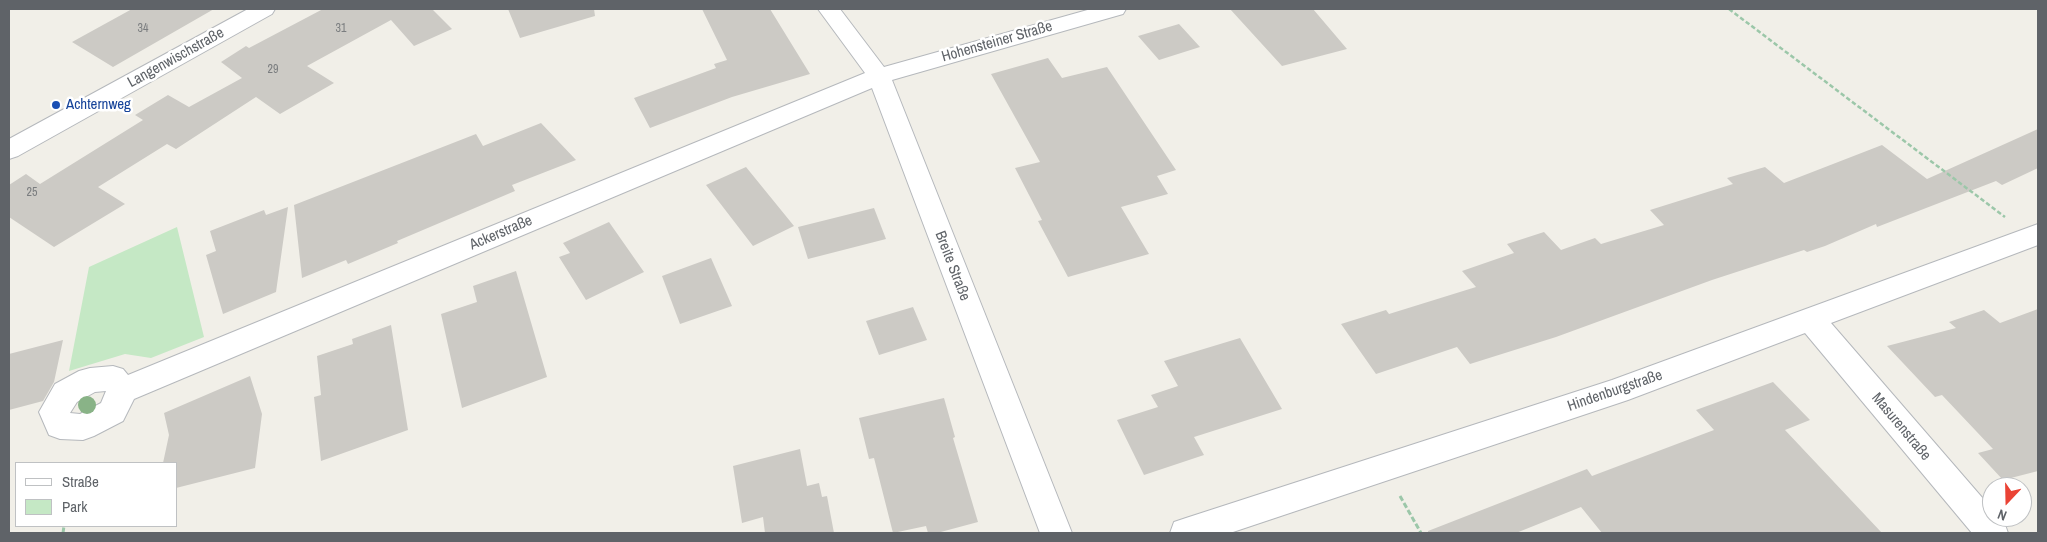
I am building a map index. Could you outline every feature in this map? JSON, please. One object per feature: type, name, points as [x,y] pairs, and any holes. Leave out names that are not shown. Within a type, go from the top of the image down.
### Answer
[{"type":"street","name":"Langenwischstraße","points":[[9,150],[264,9]]},
{"type":"street","name":"Breite Straße","points":[[829,9],[879,76],[1056,533]]},
{"type":"street","name":"Hohensteiner Straße","points":[[879,76],[1115,9]]},
{"type":"street","name":"Ackerstraße","points":[[123,390],[879,76]]},
{"type":"street","name":"Hindenburgstraße","points":[[1186,533],[1617,391],[2035,235]]},
{"type":"street","name":"Masurenstraße","points":[[1811,320],[1992,533]]},
{"type":"path","points":[[1729,9],[2035,235]]},
{"type":"path","points":[[1384,469],[1421,533]]},
{"type":"green space","points":[[177,227],[204,337],[151,358],[125,354],[69,371],[89,267]]},
{"type":"building","points":[[132,9],[214,9],[113,67],[72,42]]},
{"type":"building","points":[[323,9],[432,9],[452,29],[414,46],[391,20],[307,66],[334,83],[280,114],[256,97],[176,149],[167,144],[98,187],[125,204],[54,247],[9,217],[9,185],[26,174],[40,184],[143,120],[135,115],[168,95],[189,107],[242,78],[221,62],[246,46],[249,48]]},
{"type":"building","points":[[508,9],[594,9],[595,16],[520,38]]},
{"type":"building","points":[[702,9],[770,9],[810,74],[732,97],[650,128],[634,98],[716,68],[714,64],[727,60]]},
{"type":"building","points":[[1230,9],[1313,9],[1347,49],[1282,66]]},
{"type":"building","points":[[1179,24],[1200,47],[1159,60],[1138,36]]},
{"type":"building","points":[[1048,58],[1062,78],[1107,67],[1176,170],[1157,176],[1168,194],[1121,207],[1149,254],[1068,277],[1038,221],[1042,220],[1015,168],[1040,162],[991,74]]},
{"type":"building","points":[[541,123],[576,160],[512,185],[515,191],[397,241],[398,243],[348,264],[346,260],[302,278],[294,205],[476,134],[483,146]]},
{"type":"building","points":[[2038,129],[2038,168],[2002,185],[1996,181],[1877,227],[1876,224],[1825,246],[1807,252],[1804,250],[1712,280],[1556,337],[1470,364],[1457,347],[1376,374],[1341,324],[1386,310],[1389,314],[1476,287],[1462,271],[1514,253],[1507,244],[1544,232],[1561,250],[1595,238],[1601,244],[1664,225],[1650,210],[1733,184],[1727,178],[1765,167],[1784,183],[1882,145],[1927,179]]},
{"type":"building","points":[[746,167],[794,226],[753,246],[706,185]]},
{"type":"building","points":[[288,207],[276,292],[223,314],[206,255],[216,251],[210,231],[264,210],[266,215]]},
{"type":"building","points":[[874,208],[886,239],[808,259],[798,227]]},
{"type":"building","points":[[609,222],[644,272],[586,300],[559,257],[570,253],[563,243]]},
{"type":"building","points":[[711,258],[732,306],[680,324],[662,276]]},
{"type":"building","points":[[516,271],[547,377],[462,408],[441,314],[477,302],[473,286]]},
{"type":"building","points":[[913,307],[927,340],[879,355],[866,321]]},
{"type":"building","points":[[2038,309],[2038,471],[2015,477],[2000,477],[1978,453],[1993,449],[1942,395],[1935,397],[1887,346],[1956,328],[1949,322],[1984,310],[2000,323]]},
{"type":"building","points":[[391,325],[408,430],[321,461],[314,397],[321,395],[317,356],[353,344],[352,339]]},
{"type":"building","points":[[1240,338],[1282,409],[1194,437],[1204,455],[1144,475],[1117,420],[1158,407],[1151,395],[1178,386],[1164,361]]},
{"type":"building","points":[[63,340],[54,382],[43,401],[9,410],[9,354]]},
{"type":"building","points":[[250,376],[262,414],[255,468],[178,487],[178,462],[163,462],[169,435],[164,413]]},
{"type":"building","points":[[1773,382],[1810,420],[1785,430],[1882,533],[1602,533],[1581,507],[1516,533],[1428,533],[1428,531],[1587,469],[1592,476],[1714,430],[1696,410]]},
{"type":"building","points":[[944,398],[955,437],[953,438],[978,522],[937,533],[928,533],[926,526],[893,533],[874,458],[869,459],[859,418]]},
{"type":"building","points":[[800,449],[807,486],[819,483],[822,497],[827,496],[834,533],[765,533],[763,517],[742,523],[733,466]]},
{"type":"place","name":"Achternweg","points":[[56,105]]}]
